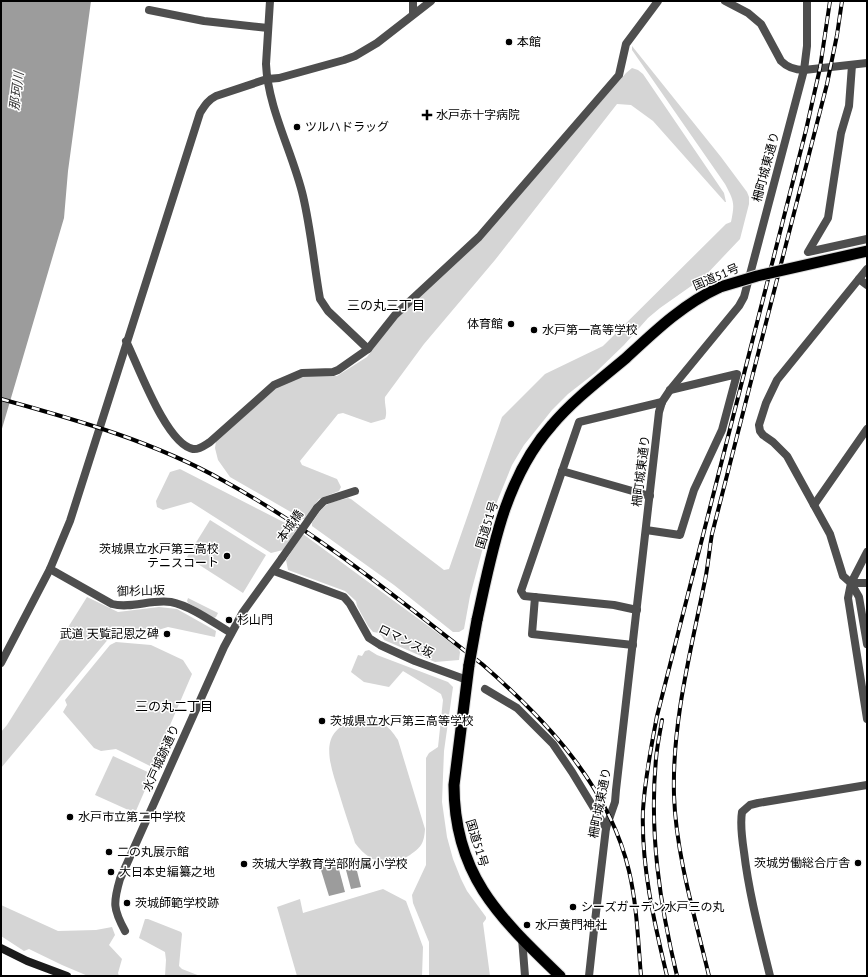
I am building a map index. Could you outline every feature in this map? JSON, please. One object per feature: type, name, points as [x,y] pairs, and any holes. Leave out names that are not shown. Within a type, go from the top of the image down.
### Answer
[{"type":"highway","name":"国道51号","points":[[560,976],[500,914],[473,876],[458,834],[454,802],[454,785],[467,680],[477,620],[491,556],[510,494],[522,468],[552,425],[572,405],[675,314],[697,298],[720,287],[745,278],[867,251]]},
{"type":"main road","points":[[1,948],[27,961],[67,976]]},
{"type":"street","points":[[270,1],[266,64],[267,79],[303,196],[320,299],[325,307],[368,350]]},
{"type":"street","points":[[413,1],[413,14]]},
{"type":"street","points":[[1,663],[50,569],[61,543],[80,490],[126,341],[200,113],[209,100],[216,96],[267,79],[279,78],[355,56],[377,43],[431,1]]},
{"type":"street","points":[[126,341],[145,385],[165,420],[179,440],[193,449],[198,449],[210,442],[274,385],[302,373],[333,372],[368,350],[395,315],[479,237],[619,75],[626,44],[658,1]]},
{"type":"street","points":[[725,1],[748,13],[761,24],[781,61],[785,65],[795,70],[867,63]]},
{"type":"street","name":"柵町城東通り","points":[[589,976],[594,921],[606,828],[614,802],[659,412],[662,402],[670,390],[739,306],[744,297],[804,70],[807,46],[807,1]]},
{"type":"street","points":[[149,10],[204,21],[268,28]]},
{"type":"street","points":[[852,64],[849,106],[841,132],[828,218],[808,252],[867,239]]},
{"type":"street","points":[[867,268],[777,380],[766,403],[759,425],[760,431],[763,435],[773,442],[787,456],[830,534],[843,576],[851,583],[860,597],[867,644]]},
{"type":"street","points":[[858,279],[867,285]]},
{"type":"street","points":[[646,530],[680,535],[694,490],[722,430],[737,374],[670,390]]},
{"type":"street","points":[[637,610],[614,605],[524,596],[521,592],[579,422],[662,402]]},
{"type":"street","points":[[814,505],[867,429]]},
{"type":"street","points":[[562,471],[650,496]]},
{"type":"street","name":"本城橋","points":[[274,571],[317,508],[324,501],[355,491]]},
{"type":"street","points":[[867,552],[851,583],[848,598],[867,718]]},
{"type":"street","name":"御杉山坂","points":[[50,569],[112,604],[119,606],[153,602],[170,602],[185,606],[231,633]]},
{"type":"street","name":"ロマンス坂","points":[[274,571],[344,597],[350,604],[369,638],[380,645],[408,658],[467,680]]},
{"type":"street","name":"水戸城跡通り","points":[[125,931],[116,915],[114,906],[115,894],[120,879],[231,633],[243,612],[274,571]]},
{"type":"street","points":[[851,583],[867,582]]},
{"type":"street","points":[[535,597],[532,634],[633,645]]},
{"type":"street","points":[[485,689],[517,708],[553,744],[606,828]]},
{"type":"street","points":[[770,976],[750,890],[743,847],[742,812],[750,805],[758,803],[867,785]]},
{"type":"street","points":[[522,938],[525,976]]},
{"type":"shaded area","points":[[632,46],[721,157],[747,192],[749,204],[740,239],[704,277],[648,318],[624,345],[595,373],[568,394],[552,410],[524,445],[512,465],[492,514],[470,596],[464,629],[459,632],[453,632],[394,585],[312,526],[312,523],[326,505],[348,498],[351,499],[444,570],[449,569],[502,417],[545,374],[603,346],[726,224],[731,222],[733,202],[725,184],[632,50]]},
{"type":"shaded area","points":[[632,68],[643,74],[724,193],[726,202],[653,121],[631,105],[617,104],[495,260],[424,344],[385,397],[385,419],[371,423],[343,413],[338,414],[300,461],[302,465],[337,479],[341,487],[339,491],[319,499],[305,519],[303,519],[230,477],[218,460],[215,448],[216,441],[278,387],[299,378],[314,375],[337,376],[367,357],[394,321],[480,240]]},
{"type":"shaded area","points":[[180,469],[297,529],[283,550],[271,553],[191,502],[163,510],[157,507],[156,501],[170,472]]},
{"type":"shaded area","name":"茨城県立水戸第三高校 テニスコート","points":[[210,520],[266,555],[243,593],[187,557]]},
{"type":"shaded area","points":[[303,534],[458,648],[460,652],[459,660],[435,662],[384,640],[381,635],[373,632],[368,626],[357,606],[356,601],[345,591],[288,570],[286,560]]},
{"type":"shaded area","points":[[87,597],[118,612],[159,607],[177,609],[216,631],[215,637],[168,627],[145,634],[110,637],[1,768],[1,732],[7,725]]},
{"type":"shaded area","points":[[188,598],[218,613],[216,617],[214,618],[188,603]]},
{"type":"shaded area","points":[[116,642],[151,645],[183,660],[192,674],[152,767],[116,749],[101,751],[94,748],[63,712],[67,705],[65,700],[110,645]]},
{"type":"shaded area","points":[[369,650],[377,655],[448,682],[453,687],[444,751],[442,802],[447,837],[453,859],[467,891],[486,917],[483,923],[490,976],[429,976],[429,942],[413,903],[412,895],[426,865],[426,758],[429,753],[438,747],[443,700],[441,694],[403,671],[389,687],[364,682],[351,672],[358,655],[362,656],[365,651]]},
{"type":"shaded area","points":[[361,719],[373,720],[383,724],[391,730],[398,740],[425,829],[423,842],[417,850],[394,862],[380,862],[373,859],[361,850],[355,843],[332,769],[329,747],[332,738],[337,730],[347,723]]},
{"type":"shaded area","points":[[113,756],[152,774],[135,813],[95,795]]},
{"type":"shaded area","points":[[383,889],[406,901],[423,947],[422,976],[297,976],[277,907],[300,899],[303,913]]},
{"type":"shaded area","points":[[1,905],[58,931],[96,930],[112,927],[115,935],[109,945],[122,959],[118,973],[119,976],[88,976],[29,949],[24,951],[1,936]]},
{"type":"shaded area","points":[[145,919],[181,932],[179,966],[182,969],[200,976],[165,976],[165,952],[139,938]]},
{"type":"water","name":"那珂川","points":[[1,1],[91,1],[68,171],[64,218],[1,432]]},
{"type":"water","points":[[337,862],[345,892],[329,896],[320,867]]},
{"type":"water","points":[[352,869],[357,871],[361,887],[351,889],[346,870]]},
{"type":"railway","points":[[667,976],[649,893],[644,852],[643,810],[648,763],[657,716],[806,130],[820,68],[830,1]]},
{"type":"railway","points":[[709,976],[687,886],[678,840],[674,795],[674,768],[679,716],[712,534],[827,84],[842,1]]},
{"type":"railway","points":[[1,399],[58,415],[143,443],[198,467],[224,481],[292,522],[325,544],[482,664],[506,685],[529,708],[572,757],[591,783],[607,811],[620,840],[632,884],[641,976]]},
{"type":"railway","points":[[662,720],[656,754],[654,787],[655,841],[661,896],[677,976]]},
{"type":"place","name":"本館","points":[[509,42]]},
{"type":"place","name":"水戸赤十字病院","points":[[427,115]]},
{"type":"place","name":"ツルハドラッグ","points":[[297,127]]},
{"type":"place","name":"体育館","points":[[511,324]]},
{"type":"place","name":"水戸第一高等学校","points":[[534,330]]},
{"type":"place","name":"茨城県立水戸第三高校 テニスコート","points":[[227,556]]},
{"type":"place","name":"杉山門","points":[[229,620]]},
{"type":"place","name":"武道 天覧記恩之碑","points":[[167,634]]},
{"type":"place","name":"茨城県立水戸第三高等学校","points":[[322,721]]},
{"type":"place","name":"水戸市立第二中学校","points":[[70,817]]},
{"type":"place","name":"二の丸展示館","points":[[109,852]]},
{"type":"place","name":"茨城労働総合庁舎","points":[[858,863]]},
{"type":"place","name":"茨城大学教育学部附属小学校","points":[[244,864]]},
{"type":"place","name":"大日本史編纂之地","points":[[111,872]]},
{"type":"place","name":"茨城師範学校跡","points":[[127,903]]},
{"type":"place","name":"シーズガーデン水戸三の丸","points":[[573,907]]},
{"type":"place","name":"水戸黄門神社","points":[[527,925]]},
{"type":"district","name":"三の丸三丁目","points":[[386,305]]},
{"type":"district","name":"三の丸二丁目","points":[[174,706]]}]
